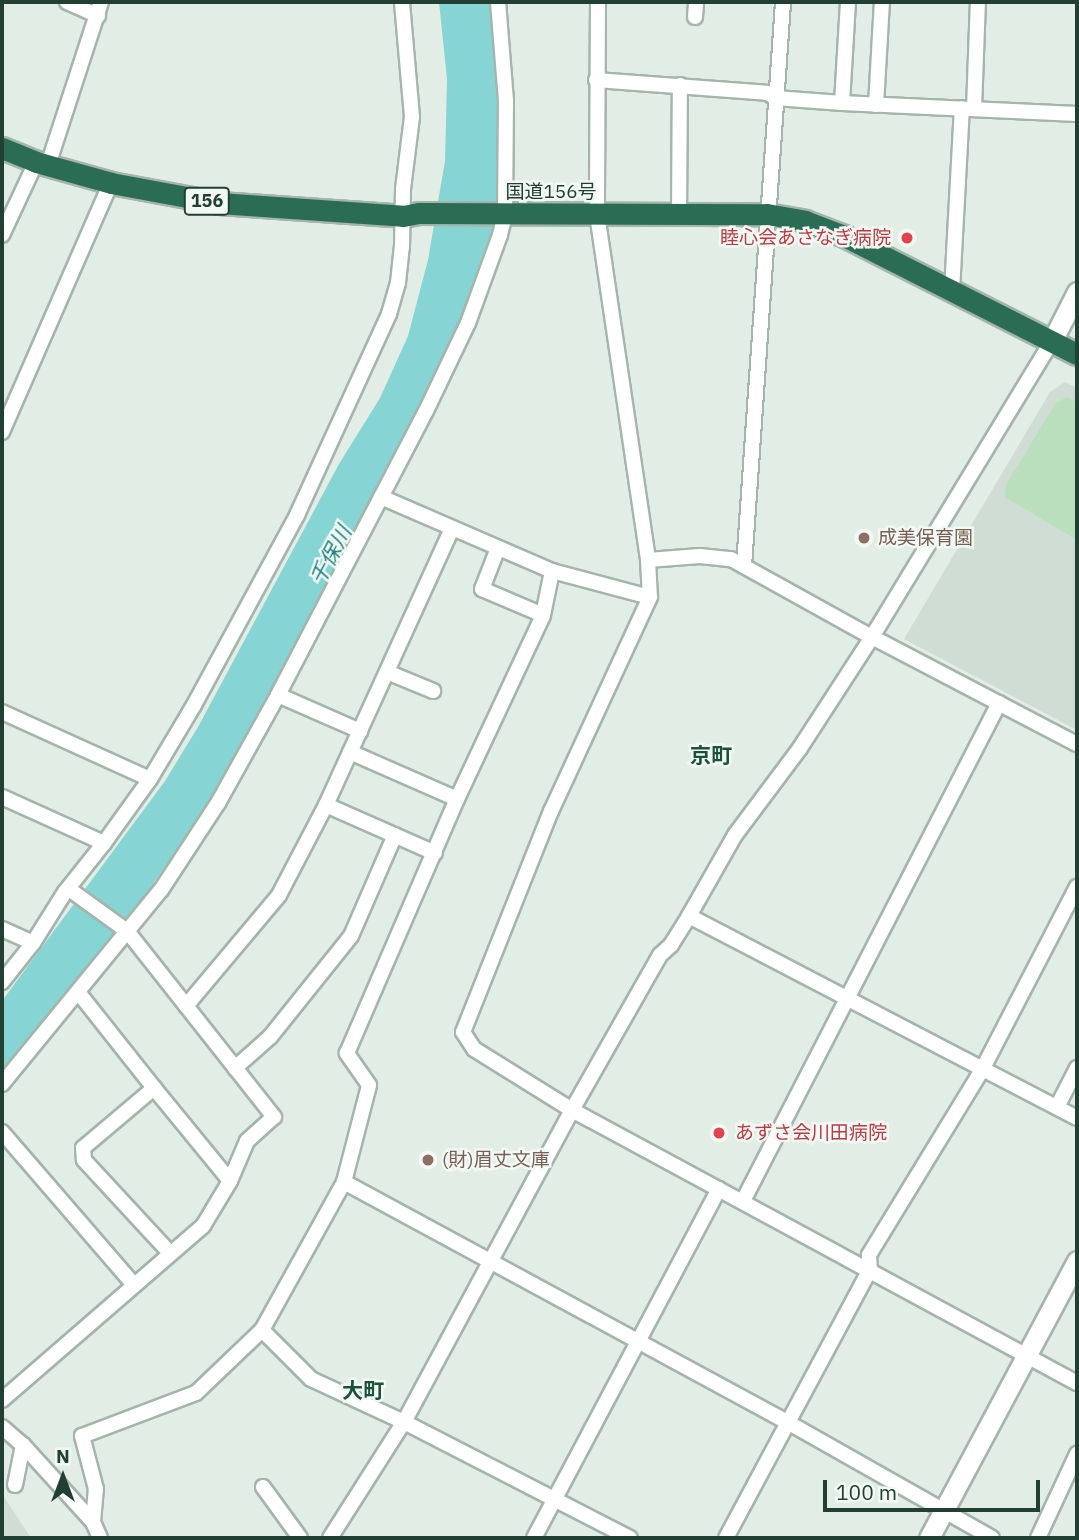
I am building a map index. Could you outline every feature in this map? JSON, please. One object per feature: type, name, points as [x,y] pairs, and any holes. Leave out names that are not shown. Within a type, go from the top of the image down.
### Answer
[{"type":"highway","name":"国道156号","points":[[2,148],[36,162],[111,183],[219,203],[411,215],[767,214],[805,221],[844,236],[1077,354]]},
{"type":"street","points":[[2,234],[36,162],[49,162],[99,9],[66,2]]},
{"type":"street","points":[[2,982],[73,892],[150,779],[194,705],[297,514],[374,348],[398,283],[411,215],[412,117],[402,2]]},
{"type":"street","points":[[2,1084],[125,930],[161,890],[218,803],[278,695],[468,323],[503,215],[506,101],[498,2]]},
{"type":"street","points":[[598,2],[597,214],[648,559],[650,597],[551,811],[463,1032],[474,1049],[572,1110],[1077,1383]]},
{"type":"street","points":[[744,566],[783,2]]},
{"type":"street","points":[[842,103],[848,2]]},
{"type":"street","points":[[876,105],[882,2]]},
{"type":"street","points":[[953,292],[978,2]]},
{"type":"street","points":[[596,80],[767,93],[776,98],[842,103],[1077,113]]},
{"type":"street","points":[[679,214],[680,85]]},
{"type":"street","points":[[2,432],[111,183]]},
{"type":"street","points":[[330,1538],[404,1422],[572,1110],[660,955],[671,945],[735,835],[800,748],[872,637],[1052,341],[1077,292]]},
{"type":"street","points":[[381,496],[552,570],[650,597]]},
{"type":"street","points":[[187,1006],[279,895],[326,805],[452,528]]},
{"type":"street","points":[[498,548],[482,589],[543,615]]},
{"type":"street","points":[[648,559],[700,556],[731,559],[872,637],[1077,744]]},
{"type":"street","points":[[93,1522],[96,1489],[82,1436],[196,1393],[262,1330],[344,1182],[369,1085],[347,1052],[457,799],[543,615],[552,570]]},
{"type":"street","points":[[387,671],[433,691]]},
{"type":"street","points":[[278,695],[360,731]]},
{"type":"street","points":[[743,1201],[999,703]]},
{"type":"street","points":[[2,712],[150,779]]},
{"type":"street","points":[[350,752],[457,799]]},
{"type":"street","points":[[2,797],[104,843]]},
{"type":"street","points":[[326,805],[435,853]]},
{"type":"street","points":[[235,1068],[270,1037],[351,936],[395,835]]},
{"type":"street","points":[[726,1538],[870,1270],[869,1255],[984,1068],[1077,887]]},
{"type":"street","points":[[2,1400],[202,1226],[230,1181],[247,1141],[274,1117],[125,930],[73,892]]},
{"type":"street","points":[[689,916],[1077,1118]]},
{"type":"street","points":[[2,929],[33,943]]},
{"type":"street","points":[[78,992],[230,1181]]},
{"type":"street","points":[[1057,1107],[1077,1068]]},
{"type":"street","points":[[154,1088],[83,1148],[84,1160],[170,1254]]},
{"type":"street","points":[[2,1132],[134,1285]]},
{"type":"street","points":[[344,1182],[789,1423],[992,1538]]},
{"type":"street","points":[[534,1538],[719,1189]]},
{"type":"street","points":[[929,1538],[1077,1261]]},
{"type":"street","points":[[262,1330],[311,1379],[404,1422],[630,1538]]},
{"type":"street","points":[[2,1427],[23,1445],[93,1522],[100,1538]]},
{"type":"street","points":[[15,1485],[23,1445]]},
{"type":"street","points":[[1038,1538],[1077,1454]]},
{"type":"street","points":[[263,1487],[300,1538]]},
{"type":"shaded area","points":[[1065,382],[1077,388],[1077,730],[904,639],[1050,392]]},
{"type":"shaded area","points":[[2,1494],[31,1538],[2,1538]]},
{"type":"green space","points":[[1067,397],[1077,402],[1077,540],[1005,497],[1006,485],[1044,422],[1056,403]]},
{"type":"water","name":"千保川","points":[[439,2],[493,2],[499,49],[503,210],[463,325],[428,399],[230,771],[131,916],[2,1076],[2,1001],[165,781],[198,727],[339,464],[380,398],[408,336],[428,260],[445,161],[447,79]]},
{"type":"place","name":"睦心会あさなぎ病院","points":[[907,238]]},
{"type":"place","name":"成美保育園","points":[[864,538]]},
{"type":"place","name":"あずさ会川田病院","points":[[719,1133]]},
{"type":"place","name":"(財)眉丈文庫","points":[[428,1160]]},
{"type":"district","name":"京町","points":[[711,755]]},
{"type":"district","name":"大町","points":[[363,1390]]}]
